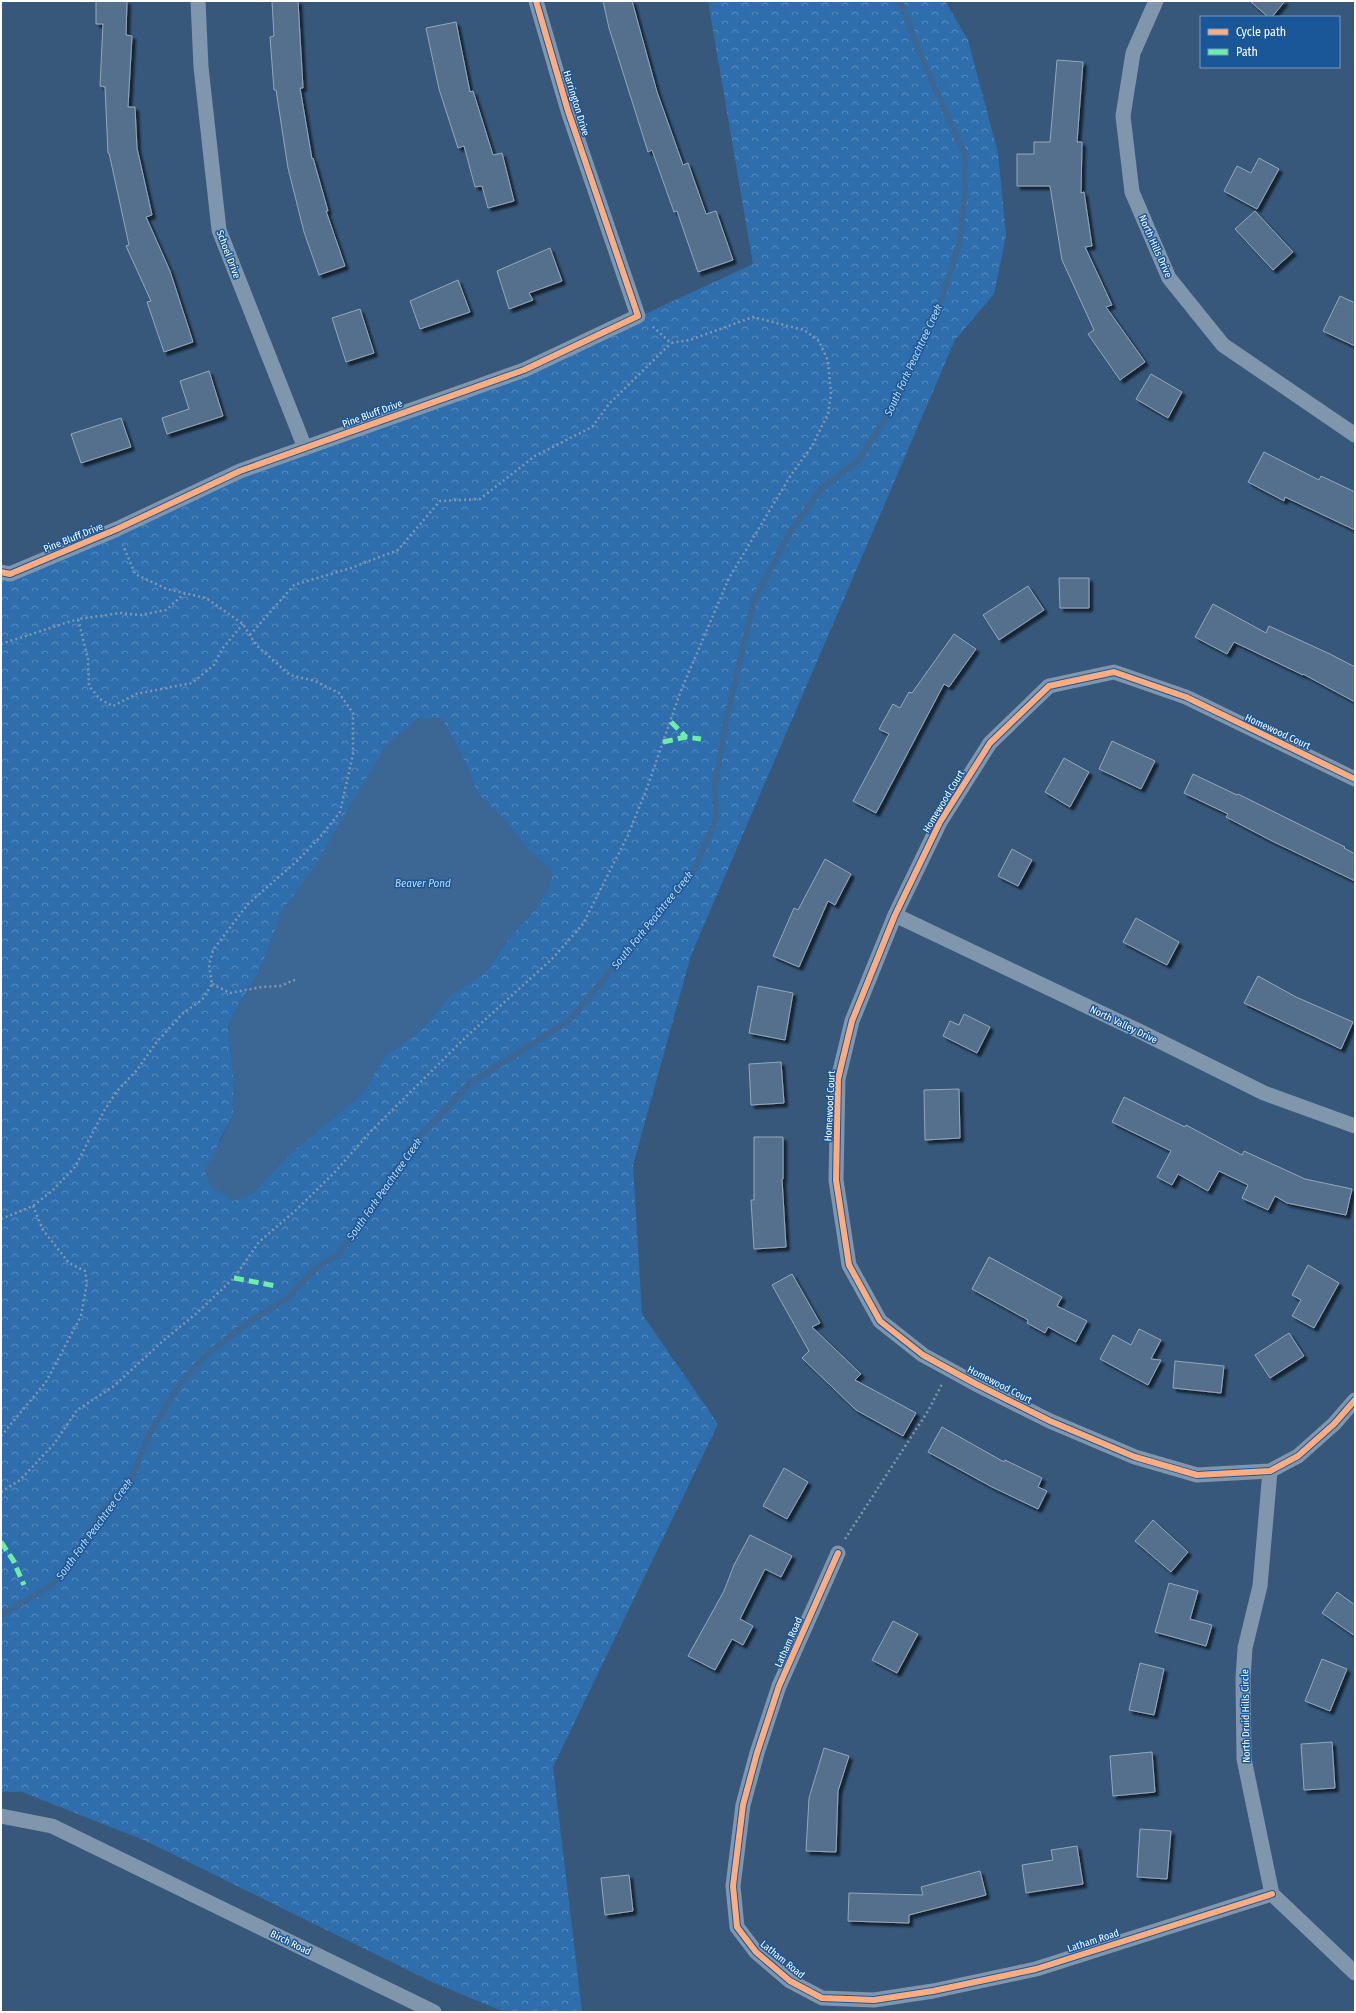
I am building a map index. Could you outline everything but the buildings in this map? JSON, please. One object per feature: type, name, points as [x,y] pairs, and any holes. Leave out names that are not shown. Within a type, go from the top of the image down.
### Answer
[{"type":"street","name":"Schoel Drive","points":[[198,1],[201,67],[219,230],[305,448]]},
{"type":"street","name":"Harrington Drive","points":[[536,1],[568,111],[638,316]]},
{"type":"street","name":"North Hills Drive","points":[[1156,1],[1133,53],[1123,116],[1132,192],[1169,278],[1223,345],[1355,435]]},
{"type":"street","name":"Pine Bluff Drive","points":[[6,573],[117,529],[240,471],[524,370],[638,316]]},
{"type":"street","name":"Homewood Court","points":[[1355,779],[1186,697],[1114,672],[1049,686],[990,744],[940,822],[895,915],[852,1021],[840,1072],[836,1180],[849,1265],[880,1321],[923,1354],[949,1369],[1050,1420],[1135,1457],[1198,1475],[1270,1471],[1298,1456],[1334,1424],[1355,1400]]},
{"type":"street","name":"North Valley Drive","points":[[895,915],[1139,1031],[1264,1093],[1355,1126]]},
{"type":"street","name":"North Druid Hills Circle","points":[[1270,1471],[1260,1586],[1245,1648],[1242,1679],[1244,1759],[1272,1894]]},
{"type":"street","name":"Latham Road","points":[[838,1553],[779,1686],[757,1753],[743,1805],[732,1886],[737,1927],[756,1952],[790,1981],[822,1998],[874,2000],[933,1991],[1036,1969],[1272,1894]]},
{"type":"street","name":"Birch Road","points":[[1,1816],[52,1826],[434,2012]]},
{"type":"street","points":[[1272,1894],[1355,1973]]},
{"type":"path","points":[[638,316],[671,343]]},
{"type":"path","points":[[1,1492],[20,1480],[54,1444],[76,1410],[114,1386],[234,1278],[259,1242],[296,1210],[371,1131],[466,1037],[553,958],[583,924],[628,834],[648,788],[680,693],[729,578],[791,475],[812,446],[828,414],[831,394],[828,362],[819,341],[804,330],[753,317],[690,340],[671,343],[609,404],[592,427],[535,456],[480,499],[440,501],[398,550],[351,568],[294,585],[250,635]]},
{"type":"path","points":[[1,1219],[33,1206],[53,1190],[75,1167],[104,1111],[117,1091],[137,1070],[156,1042],[183,1013],[202,1000],[212,984],[209,965],[213,950],[224,938],[248,904],[297,861],[321,836],[340,812],[353,754],[353,713],[339,693],[315,681],[290,675],[256,645],[243,624],[206,598],[167,588],[135,574],[117,529]]},
{"type":"path","points":[[1,644],[78,619],[104,614],[140,615],[166,610],[186,592]]},
{"type":"path","points":[[78,619],[88,659],[89,686],[100,699],[113,706],[136,694],[192,683],[214,665],[222,649],[243,624]]},
{"type":"path","points":[[212,984],[230,993],[262,987],[280,986],[296,979]]},
{"type":"path","points":[[1,1436],[46,1382],[81,1316],[87,1283],[85,1271],[70,1263],[43,1230],[33,1206]]},
{"type":"path","points":[[848,1533],[928,1411],[949,1369]]},
{"type":"green space","points":[[708,1],[945,1],[968,40],[998,153],[1006,236],[994,294],[955,340],[691,955],[633,1165],[642,1314],[718,1424],[553,1767],[582,2012],[504,2012],[430,1981],[144,1840],[22,1792],[1,1792],[1,571],[604,333],[753,264]],"holes":[[[461,753],[477,793],[506,822],[527,848],[536,909],[510,937],[486,972],[451,994],[422,1029],[384,1057],[364,1092],[292,1152],[250,1195],[219,1141],[233,1116],[233,1071],[228,1026],[238,1005],[258,975],[283,910],[308,876]]]},
{"type":"water","name":"Beaver Pond","points":[[418,718],[442,718],[461,753],[477,793],[506,822],[527,848],[553,872],[550,887],[536,909],[510,937],[486,972],[451,994],[422,1029],[384,1057],[364,1092],[292,1152],[250,1195],[233,1201],[211,1187],[205,1171],[233,1116],[233,1071],[228,1026],[238,1005],[258,975],[283,910],[308,876],[387,744]]},
{"type":"waterway","name":"South Fork Peachtree Creek","points":[[1,1615],[51,1586],[76,1553],[104,1510],[132,1477],[150,1433],[180,1384],[205,1356],[246,1324],[288,1298],[316,1268],[339,1254],[416,1141],[470,1083],[569,1021],[693,872],[716,820],[715,784],[726,721],[754,600],[791,531],[820,490],[859,460],[893,406],[940,303],[959,245],[965,192],[965,155],[918,49],[900,1]]},
{"type":"marked path","points":[[671,722],[686,737]]},
{"type":"marked path","points":[[663,742],[686,737],[701,739]]},
{"type":"marked path","points":[[234,1278],[276,1286]]},
{"type":"marked path","points":[[1,1542],[13,1560],[24,1585]]},
{"type":"cycle path","points":[[1,572],[10,574],[117,529],[240,471],[524,370],[638,316],[568,111],[536,1]]},
{"type":"cycle path","points":[[1355,779],[1186,697],[1114,672],[1049,686],[990,743],[940,822],[895,915],[852,1021],[838,1079],[836,1180],[849,1265],[880,1321],[923,1355],[976,1384],[1050,1421],[1135,1457],[1197,1475],[1270,1471],[1298,1456],[1334,1424],[1355,1400]]},
{"type":"cycle path","points":[[838,1553],[779,1686],[757,1753],[743,1805],[733,1886],[737,1927],[756,1952],[790,1981],[822,1998],[874,2000],[933,1991],[1036,1969],[1272,1894]]}]
